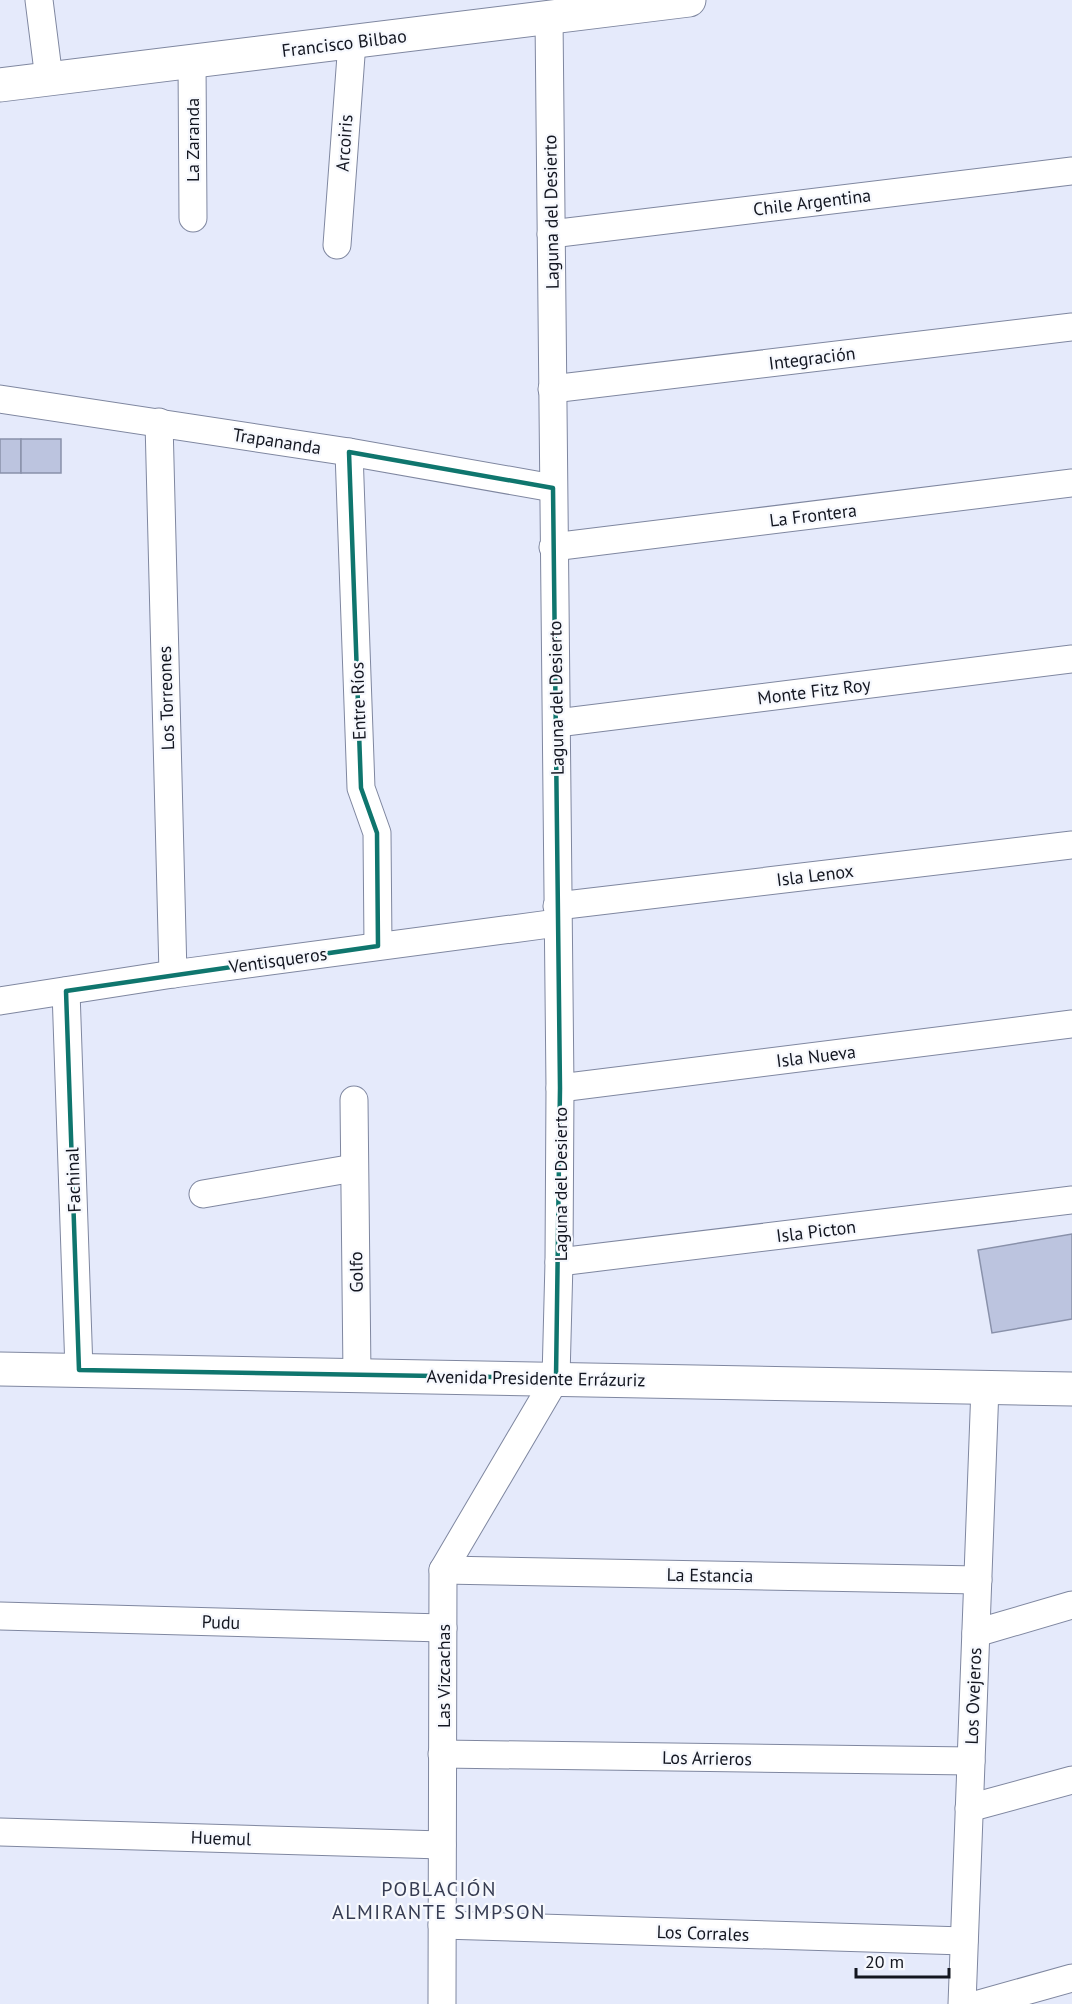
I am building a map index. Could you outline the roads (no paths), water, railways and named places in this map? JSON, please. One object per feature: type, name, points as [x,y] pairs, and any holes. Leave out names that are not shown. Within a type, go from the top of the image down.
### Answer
[{"type":"street","points":[[39,0],[49,79]]},
{"type":"street","name":"Francisco Bilbao","points":[[0,85],[672,1]]},
{"type":"street","name":"Laguna del Desierto","points":[[549,18],[560,1088],[556,1378]]},
{"type":"street","name":"Arcoiris","points":[[337,245],[352,42]]},
{"type":"street","name":"La Zaranda","points":[[192,61],[193,218]]},
{"type":"street","name":"Chile Argentina","points":[[551,234],[1072,171]]},
{"type":"street","name":"Integración","points":[[552,389],[1072,327]]},
{"type":"street","name":"Trapananda","points":[[0,399],[349,452],[553,488]]},
{"type":"street","name":"Los Torreones","points":[[159,422],[173,974]]},
{"type":"street","name":"Entre Ríos","points":[[349,452],[361,788],[377,833],[378,946]]},
{"type":"street","name":"La Frontera","points":[[553,547],[1072,483]]},
{"type":"street","name":"Monte Fitz Roy","points":[[556,723],[1072,659]]},
{"type":"street","name":"Isla Lenox","points":[[557,915],[1072,845]]},
{"type":"street","name":"Ventisqueros","points":[[0,1001],[173,974],[378,946],[557,915]]},
{"type":"street","name":"Fachinal","points":[[66,991],[79,1370]]},
{"type":"street","name":"Isla Nueva","points":[[560,1088],[1072,1024]]},
{"type":"street","name":"Golfo","points":[[354,1100],[357,1375]]},
{"type":"street","points":[[203,1194],[354,1168]]},
{"type":"street","name":"Isla Picton","points":[[559,1262],[1072,1200]]},
{"type":"street","name":"Avenida Presidente Errázuriz","points":[[0,1369],[1072,1389]]},
{"type":"street","points":[[443,1570],[556,1378]]},
{"type":"street","name":"Los Ovejeros","points":[[962,2004],[985,1387]]},
{"type":"street","name":"La Estancia","points":[[443,1570],[978,1580]]},
{"type":"street","name":"Las Vizcachas","points":[[441,2004],[443,1570]]},
{"type":"street","points":[[976,1633],[1072,1605]]},
{"type":"street","name":"Pudu","points":[[0,1616],[443,1628]]},
{"type":"street","name":"Los Arrieros","points":[[442,1754],[971,1761]]},
{"type":"street","points":[[969,1808],[1072,1780]]},
{"type":"street","name":"Huemul","points":[[0,1832],[442,1845]]},
{"type":"street","name":"Los Corrales","points":[[442,1925],[964,1941]]},
{"type":"street","points":[[979,2004],[1072,1978]]},
{"type":"district","name":"POBLACIÓN ALMIRANTE SIMPSON","points":[[439,1900]]}]
